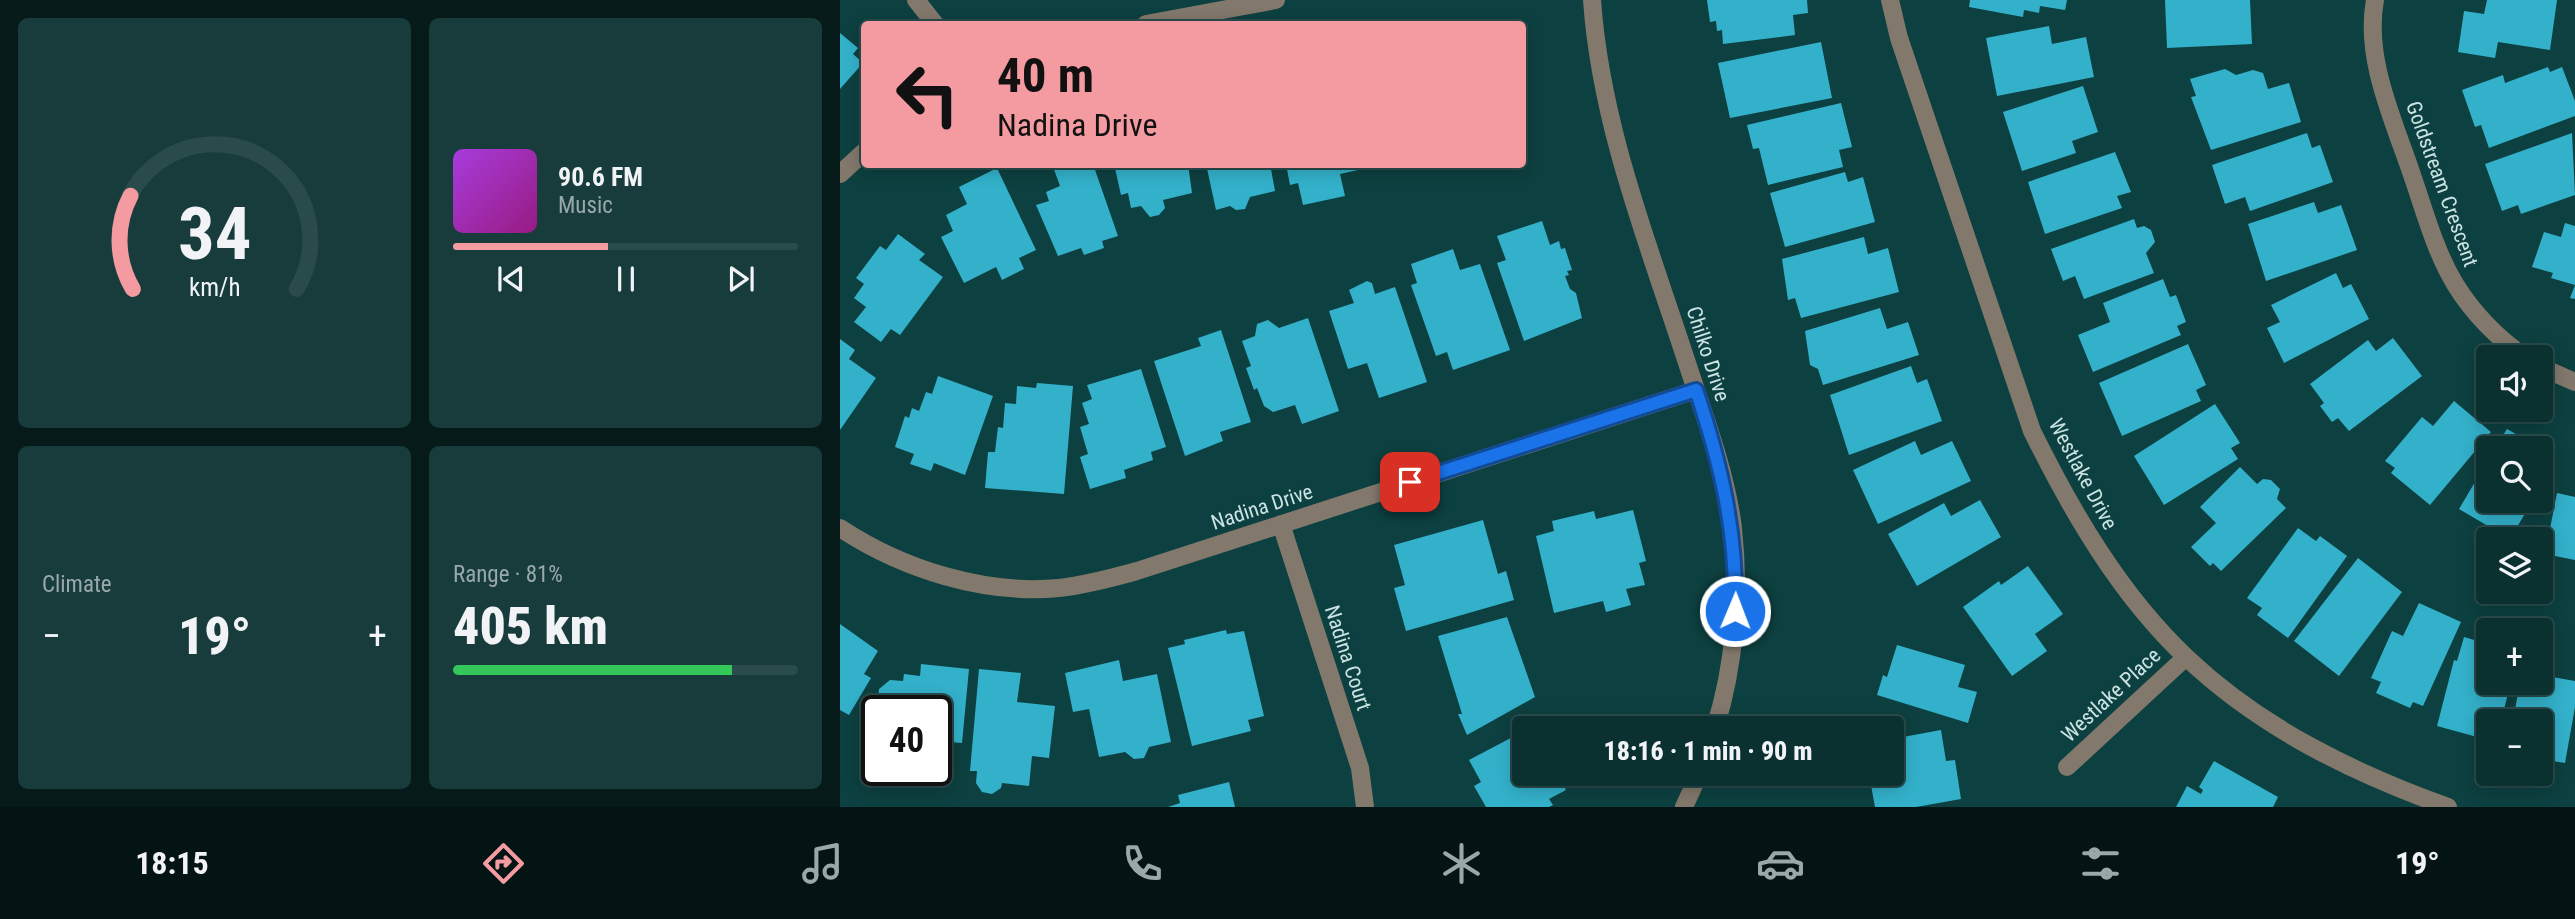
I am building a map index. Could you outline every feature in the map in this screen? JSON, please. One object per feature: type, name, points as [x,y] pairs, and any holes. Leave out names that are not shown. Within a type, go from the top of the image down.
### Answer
[{"type":"street","points":[[916,0],[933,21]]},
{"type":"street","points":[[1162,21],[1276,0]]},
{"type":"street","name":"Chilko Drive","points":[[1592,0],[1599,66],[1616,145],[1723,474],[1735,565],[1730,658],[1718,716]]},
{"type":"street","name":"Westlake Drive","points":[[1889,0],[1899,38],[2032,431],[2061,489],[2096,545],[2186,657],[2241,701],[2348,768],[2448,807]]},
{"type":"street","name":"Goldstream Crescent","points":[[2375,0],[2372,31],[2379,72],[2437,247],[2457,287],[2473,308],[2512,345]]},
{"type":"street","points":[[840,174],[861,155]]},
{"type":"street","points":[[2553,373],[2575,382]]},
{"type":"street","name":"Nadina Drive","points":[[840,528],[886,554],[955,578],[1035,589],[1112,578],[1696,390]]},
{"type":"street","name":"Nadina Court","points":[[1281,524],[1360,768],[1365,807]]},
{"type":"street","name":"Westlake Place","points":[[2067,766],[2186,657]]},
{"type":"street","points":[[1684,807],[1694,786]]},
{"type":"building","points":[[1707,0],[1807,0],[1808,13],[1793,15],[1795,35],[1723,44],[1722,30],[1717,31],[1716,21],[1710,22]]},
{"type":"building","points":[[1970,0],[2067,0],[2065,10],[2040,6],[2039,13],[2024,10],[2023,17],[1969,7]]},
{"type":"building","points":[[2165,0],[2250,0],[2252,44],[2167,48]]},
{"type":"building","points":[[2487,0],[2557,0],[2550,50],[2498,42],[2495,58],[2458,52],[2464,11],[2484,14]]},
{"type":"building","points":[[2049,26],[2052,44],[2086,37],[2094,77],[1997,96],[1986,38]]},
{"type":"building","points":[[840,33],[858,48],[853,54],[861,61],[861,65],[840,89]]},
{"type":"building","points":[[1821,42],[1832,98],[1730,118],[1718,63]]},
{"type":"building","points":[[2548,67],[2550,72],[2562,67],[2575,101],[2575,116],[2489,148],[2481,125],[2475,127],[2462,90],[2503,75],[2505,83]]},
{"type":"building","points":[[2225,69],[2236,75],[2253,70],[2263,73],[2268,89],[2289,83],[2301,122],[2211,150],[2191,97],[2196,96],[2190,79]]},
{"type":"building","points":[[2083,86],[2098,132],[2072,141],[2076,153],[2022,171],[2003,112]]},
{"type":"building","points":[[1841,103],[1852,147],[1839,150],[1843,167],[1768,185],[1759,148],[1753,149],[1747,125]]},
{"type":"building","points":[[2307,133],[2312,148],[2320,145],[2333,182],[2250,211],[2245,197],[2225,204],[2212,165]]},
{"type":"building","points":[[2572,133],[2575,195],[2521,214],[2518,205],[2502,211],[2485,164]]},
{"type":"building","points":[[2115,152],[2131,192],[2117,196],[2122,208],[2045,234],[2028,182]]},
{"type":"building","points":[[997,168],[1036,250],[1019,258],[1024,269],[1002,280],[996,267],[964,283],[941,237],[953,231],[946,215],[967,204],[959,187]]},
{"type":"building","points":[[1053,168],[1094,168],[1118,236],[1102,241],[1104,248],[1084,255],[1081,248],[1058,256],[1036,205],[1049,201],[1046,192],[1060,186]]},
{"type":"building","points":[[1115,168],[1189,168],[1192,193],[1163,200],[1165,208],[1159,215],[1150,217],[1141,206],[1131,208],[1128,193],[1121,195]]},
{"type":"building","points":[[1207,168],[1271,168],[1275,191],[1250,197],[1245,209],[1236,210],[1230,206],[1216,210]]},
{"type":"building","points":[[1287,168],[1358,168],[1340,174],[1345,196],[1303,205],[1298,183],[1290,185]]},
{"type":"building","points":[[1845,172],[1848,182],[1863,177],[1875,222],[1785,247],[1770,193]]},
{"type":"building","points":[[2314,202],[2318,213],[2341,205],[2357,250],[2266,281],[2248,224]]},
{"type":"building","points":[[2134,219],[2137,228],[2144,226],[2151,230],[2155,242],[2146,253],[2154,273],[2084,299],[2075,276],[2063,281],[2051,249]]},
{"type":"building","points":[[1542,221],[1550,245],[1559,241],[1561,249],[1565,248],[1572,270],[1567,271],[1569,275],[1565,276],[1570,289],[1576,293],[1582,318],[1524,341],[1497,263],[1506,260],[1497,236]]},
{"type":"building","points":[[2565,223],[2575,226],[2575,285],[2551,278],[2553,273],[2532,267],[2544,232],[2561,237]]},
{"type":"building","points":[[898,234],[925,254],[919,260],[943,277],[900,335],[891,329],[881,342],[854,322],[866,307],[854,298],[864,284],[856,278],[880,246],[886,250]]},
{"type":"building","points":[[1864,237],[1868,254],[1888,248],[1899,292],[1801,318],[1795,298],[1788,300],[1782,259]]},
{"type":"building","points":[[1453,249],[1460,270],[1480,264],[1510,350],[1453,370],[1447,352],[1436,356],[1411,285],[1417,283],[1411,264]]},
{"type":"building","points":[[2336,273],[2343,288],[2351,284],[2369,319],[2284,363],[2267,328],[2280,322],[2271,305]]},
{"type":"building","points":[[2163,279],[2170,297],[2176,295],[2186,322],[2177,326],[2181,335],[2093,372],[2078,335],[2110,322],[2103,303]]},
{"type":"building","points":[[1367,281],[1372,283],[1375,294],[1395,287],[1427,382],[1379,398],[1367,363],[1348,369],[1329,311],[1354,303],[1349,290]]},
{"type":"building","points":[[2575,285],[2575,299],[2570,298]]},
{"type":"building","points":[[1880,308],[1887,329],[1908,322],[1919,355],[1823,385],[1818,369],[1810,365],[1805,331]]},
{"type":"building","points":[[1308,318],[1339,411],[1302,424],[1295,405],[1273,412],[1264,406],[1257,388],[1254,390],[1246,368],[1251,366],[1242,341],[1255,336],[1257,324],[1268,320],[1279,328]]},
{"type":"building","points":[[1221,330],[1251,422],[1220,432],[1223,441],[1185,456],[1154,361],[1201,346],[1198,338]]},
{"type":"building","points":[[2393,338],[2422,376],[2349,431],[2338,418],[2332,422],[2320,406],[2324,403],[2310,384],[2368,340],[2376,351]]},
{"type":"building","points":[[840,339],[855,350],[849,359],[876,378],[840,430]]},
{"type":"building","points":[[2188,344],[2206,385],[2196,390],[2201,401],[2122,436],[2099,383]]},
{"type":"building","points":[[1911,366],[1917,383],[1927,379],[1942,421],[1849,455],[1830,395]]},
{"type":"building","points":[[1141,369],[1166,447],[1151,452],[1153,460],[1124,470],[1126,478],[1090,489],[1080,457],[1088,454],[1080,427],[1089,424],[1082,403],[1092,399],[1087,385]]},
{"type":"building","points":[[938,376],[993,396],[965,475],[934,463],[931,471],[910,464],[914,454],[895,447],[905,416],[909,418],[912,408],[919,411],[926,392],[932,394]]},
{"type":"building","points":[[1037,383],[1073,386],[1064,494],[985,488],[988,452],[995,452],[998,427],[1003,428],[1005,403],[1016,404],[1017,386],[1036,388]]},
{"type":"building","points":[[2454,401],[2491,432],[2488,436],[2476,436],[2476,450],[2430,505],[2391,473],[2395,468],[2385,461],[2422,417],[2433,426]]},
{"type":"building","points":[[2215,404],[2240,443],[2231,448],[2238,459],[2164,505],[2134,456]]},
{"type":"building","points":[[2507,429],[2519,436],[2503,436]]},
{"type":"building","points":[[1915,441],[1921,455],[1952,441],[1971,481],[1878,524],[1853,470]]},
{"type":"building","points":[[2240,467],[2257,484],[2263,479],[2271,480],[2280,489],[2277,499],[2286,508],[2221,571],[2213,563],[2210,566],[2191,547],[2216,523],[2200,507]]},
{"type":"building","points":[[2476,480],[2476,513],[2525,513],[2517,527],[2490,527],[2459,509]]},
{"type":"building","points":[[2557,493],[2575,497],[2575,560],[2553,556],[2553,527],[2550,527]]},
{"type":"building","points":[[1980,500],[2001,537],[1917,586],[1888,534],[1944,503],[1951,516]]},
{"type":"building","points":[[1633,510],[1646,561],[1639,563],[1645,585],[1626,589],[1631,605],[1606,612],[1603,601],[1554,613],[1536,536],[1554,531],[1552,521],[1594,511],[1596,519]]},
{"type":"building","points":[[1483,520],[1498,574],[1506,571],[1514,600],[1406,631],[1394,588],[1405,585],[1394,545]]},
{"type":"building","points":[[2298,528],[2316,541],[2320,536],[2347,556],[2288,638],[2257,615],[2262,608],[2247,598]]},
{"type":"building","points":[[2358,558],[2402,592],[2339,676],[2294,641]]},
{"type":"building","points":[[2028,566],[2063,614],[2035,634],[2047,651],[2012,676],[1963,607],[1999,581],[2001,585]]},
{"type":"building","points":[[2419,603],[2461,622],[2423,706],[2413,702],[2410,708],[2376,693],[2381,682],[2371,678],[2392,631],[2403,636]]},
{"type":"building","points":[[1507,617],[1535,697],[1467,735],[1458,714],[1462,714],[1438,636]]},
{"type":"building","points":[[840,624],[878,651],[864,674],[871,678],[849,715],[840,710]]},
{"type":"building","points":[[1226,630],[1227,634],[1244,631],[1264,716],[1248,720],[1251,731],[1192,746],[1168,648],[1185,644],[1184,640]]},
{"type":"building","points":[[2464,637],[2476,640],[2476,695],[2508,695],[2504,709],[2476,709],[2476,737],[2437,726],[2454,660],[2457,661]]},
{"type":"building","points":[[1897,645],[1965,665],[1958,687],[1977,692],[1968,723],[1877,695],[1883,675],[1887,677]]},
{"type":"building","points":[[1119,660],[1123,681],[1157,674],[1171,742],[1149,747],[1144,758],[1134,759],[1125,752],[1099,757],[1089,709],[1073,712],[1065,673]]},
{"type":"building","points":[[921,664],[969,669],[962,743],[952,742],[952,695],[878,695],[879,689],[890,680],[903,681],[904,674],[920,676]]},
{"type":"building","points":[[979,669],[1021,673],[1017,702],[1055,706],[1049,758],[1032,756],[1029,786],[1002,783],[1001,788],[992,794],[982,792],[976,783],[977,771],[970,771]]},
{"type":"building","points":[[2553,677],[2575,681],[2575,707],[2565,763],[2553,761],[2553,709],[2515,709],[2518,695],[2553,695]]},
{"type":"building","points":[[1941,730],[1946,761],[1955,760],[1961,799],[1916,807],[1875,807],[1871,786],[1904,786],[1904,737]]},
{"type":"building","points":[[1512,737],[1512,786],[1564,786],[1566,790],[1549,799],[1553,805],[1549,807],[1486,807],[1474,786],[1481,782],[1469,760]]},
{"type":"building","points":[[2214,761],[2278,797],[2273,807],[2176,807],[2187,786],[2201,794],[2203,790],[2199,787]]},
{"type":"building","points":[[1229,782],[1235,807],[1168,807],[1180,803],[1178,795]]},
{"type":"route","points":[[1410,482],[1696,390],[1723,474],[1732,527],[1735,611]]}]
